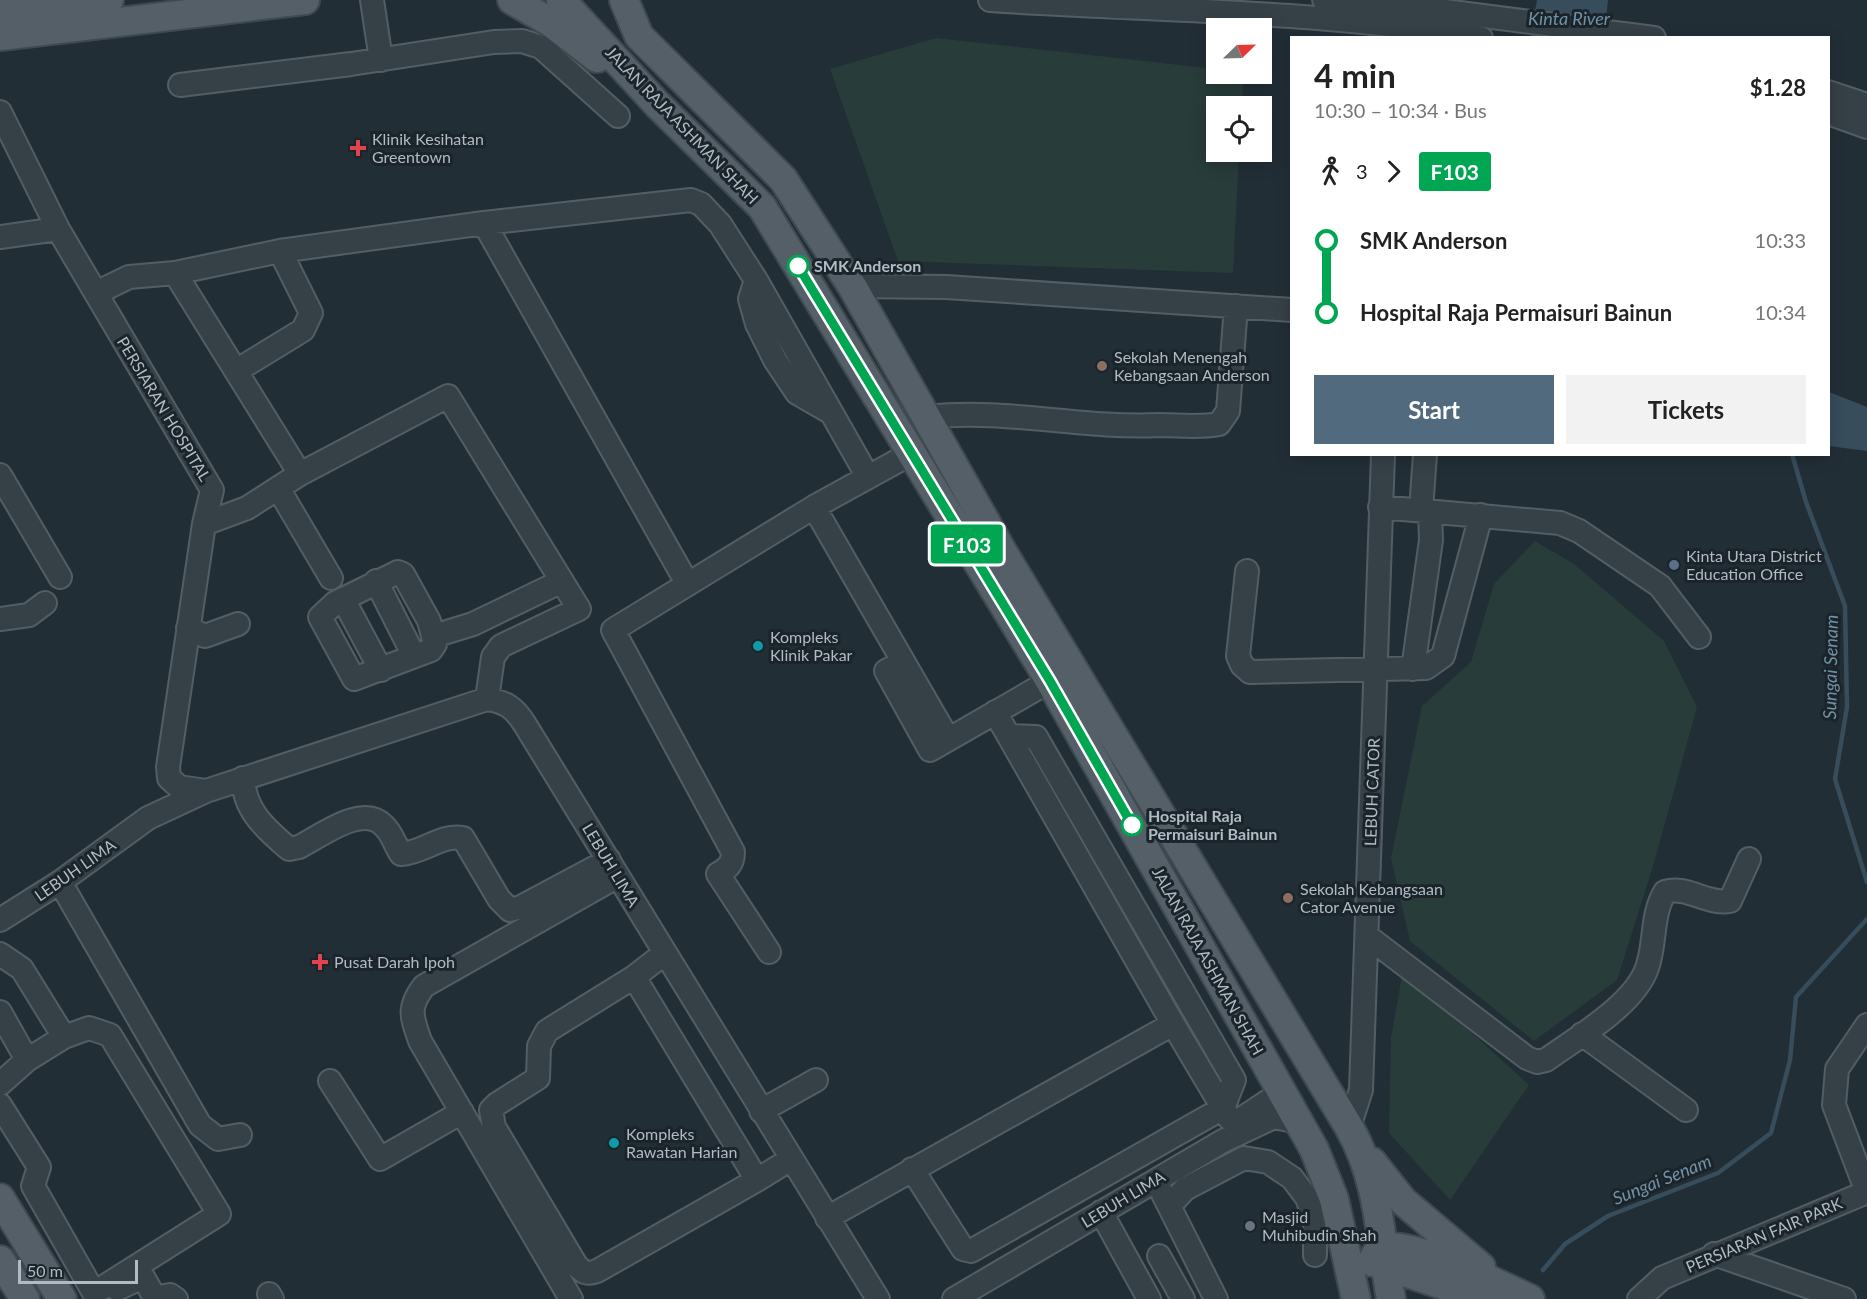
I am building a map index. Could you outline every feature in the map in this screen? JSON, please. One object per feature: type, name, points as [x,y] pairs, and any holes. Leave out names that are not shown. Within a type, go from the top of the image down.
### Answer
[{"type":"main road","points":[[0,12],[109,0]]},
{"type":"main road","points":[[0,36],[305,0]]},
{"type":"main road","points":[[512,0],[575,39],[617,77],[658,105]]},
{"type":"main road","name":"JALAN RAJA ASHMAN SHAH","points":[[561,0],[658,105],[762,207],[1050,681],[1314,1149],[1334,1198],[1356,1299]]},
{"type":"main road","name":"JALAN RAJA ASHMAN SHAH","points":[[624,0],[639,36],[783,179],[852,286],[1002,551],[1354,1137],[1375,1193],[1381,1256],[1391,1299]]},
{"type":"main road","points":[[1354,1137],[1403,1201],[1507,1296]]},
{"type":"main road","points":[[1314,1149],[1330,1166],[1381,1256]]},
{"type":"main road","points":[[0,1198],[62,1299]]},
{"type":"main road","points":[[0,1245],[17,1253],[49,1299]]},
{"type":"main road","points":[[1371,1299],[1368,1280],[1381,1256],[1405,1250],[1437,1258],[1507,1296]]},
{"type":"main road","points":[[0,1260],[25,1299]]},
{"type":"street","points":[[372,0],[381,60]]},
{"type":"street","points":[[639,36],[640,0]]},
{"type":"street","points":[[990,0],[1413,23],[1496,17],[1640,36]]},
{"type":"street","points":[[1324,0],[1472,36]]},
{"type":"street","points":[[180,85],[381,60],[495,42],[522,41],[542,47],[618,116]]},
{"type":"street","points":[[1830,93],[1867,105]]},
{"type":"street","name":"PERSIARAN HOSPITAL","points":[[0,112],[5,135],[212,490],[204,524],[168,772]]},
{"type":"street","points":[[1830,114],[1867,127]]},
{"type":"street","points":[[96,293],[129,277],[176,273],[280,251],[484,223],[691,201],[712,213],[756,280],[868,477]]},
{"type":"street","points":[[484,223],[687,584]]},
{"type":"street","points":[[0,237],[58,229]]},
{"type":"street","points":[[236,371],[303,330],[311,313],[280,251]]},
{"type":"street","points":[[176,273],[300,474]]},
{"type":"street","points":[[852,286],[946,287],[1290,310]]},
{"type":"street","points":[[928,417],[987,414],[1143,427],[1204,427],[1219,424],[1228,411],[1236,306]]},
{"type":"street","points":[[204,524],[247,508],[300,474],[448,396],[579,609],[501,646],[493,657],[487,699]]},
{"type":"street","points":[[769,952],[718,874],[728,868],[733,860],[733,852],[612,630],[814,507],[912,453]]},
{"type":"street","name":"LEBUH CATOR","points":[[1354,1137],[1361,1090],[1383,456]]},
{"type":"street","points":[[1413,669],[1431,540],[1425,511],[1425,456]]},
{"type":"street","points":[[0,474],[60,577]]},
{"type":"street","points":[[278,488],[331,578]]},
{"type":"street","points":[[814,507],[894,667],[939,745],[1050,681],[1054,657],[1002,551]]},
{"type":"street","points":[[1380,507],[1560,523],[1579,531],[1660,586],[1700,638]]},
{"type":"street","points":[[1247,571],[1238,656],[1242,665],[1250,672],[1377,667],[1426,668],[1443,656],[1481,515]]},
{"type":"street","points":[[392,573],[403,574],[434,636],[435,644],[430,650],[354,679],[320,617],[324,610],[376,581],[392,573]]},
{"type":"street","points":[[376,581],[414,656]]},
{"type":"street","points":[[434,636],[473,624],[562,581]]},
{"type":"street","points":[[343,599],[381,670]]},
{"type":"street","points":[[0,619],[29,615],[45,603]]},
{"type":"street","points":[[188,628],[204,636],[238,624]]},
{"type":"street","name":"LEBUH LIMA","points":[[0,920],[60,882],[148,818],[206,791],[487,699],[504,702],[516,711],[878,1299]]},
{"type":"street","points":[[995,712],[1226,1113],[1238,1120],[1282,1092]]},
{"type":"street","points":[[1009,736],[1036,737],[1234,1080],[1226,1113],[1223,1141]]},
{"type":"street","name":"LEBUH LIMA","points":[[168,772],[179,788],[206,791]]},
{"type":"street","name":"LEBUH LIMA","points":[[148,818],[168,772]]},
{"type":"street","points":[[243,778],[248,806],[258,820],[289,849],[299,847],[355,819],[370,817],[386,827],[401,854],[411,853],[453,836],[463,838],[499,899],[510,910],[613,868]]},
{"type":"street","points":[[1367,936],[1527,1058],[1537,1062],[1546,1060],[1634,992],[1647,967],[1658,903],[1665,892],[1674,889],[1720,902],[1730,901],[1749,859]]},
{"type":"street","points":[[571,1299],[420,1041],[411,1015],[414,999],[424,986],[613,868]]},
{"type":"street","points":[[60,882],[200,1125],[218,1138],[240,1135]]},
{"type":"street","points":[[665,953],[634,977],[547,1031],[539,1046],[538,1078],[491,1110],[494,1127],[576,1264],[583,1272],[589,1274],[597,1271],[791,1159]]},
{"type":"street","points":[[0,954],[22,969],[64,1037]]},
{"type":"street","points":[[634,977],[757,1180]]},
{"type":"street","points":[[0,1012],[27,1060]]},
{"type":"street","points":[[827,1218],[1173,1024]]},
{"type":"street","points":[[1867,1025],[1837,1068],[1834,1105],[1867,1192]]},
{"type":"street","points":[[0,1084],[27,1060],[64,1037],[89,1028],[110,1035],[219,1214],[94,1293],[33,1186],[39,1167],[0,1105]]},
{"type":"street","points":[[1582,1034],[1686,1110]]},
{"type":"street","points":[[761,1111],[816,1080]]},
{"type":"street","points":[[330,1081],[380,1159],[462,1112]]},
{"type":"street","points":[[912,1169],[963,1249],[971,1251],[1226,1113]]},
{"type":"street","name":"LEBUH LIMA","points":[[954,1299],[1223,1141],[1274,1117],[1299,1122]]},
{"type":"street","points":[[1169,1206],[1185,1189],[1244,1158],[1268,1162],[1292,1178],[1307,1197],[1315,1220],[1316,1255]]},
{"type":"street","points":[[1156,1179],[1216,1299]]},
{"type":"street","name":"PERSIARAN FAIR PARK","points":[[1639,1299],[1714,1254],[1867,1192]]},
{"type":"street","points":[[1101,1212],[1149,1299]]},
{"type":"street","points":[[1714,1254],[1844,1299]]},
{"type":"street","points":[[1159,1256],[1183,1299]]},
{"type":"street","points":[[112,1299],[114,1291],[143,1277],[155,1298],[174,1295],[176,1299]]},
{"type":"green space","points":[[936,38],[1206,68],[1206,84],[1243,84],[1242,96],[1206,96],[1206,162],[1239,162],[1233,273],[898,261],[830,69]]},
{"type":"green space","points":[[1535,541],[1574,564],[1664,641],[1697,707],[1654,863],[1617,980],[1534,1041],[1410,941],[1391,858],[1422,706],[1471,662],[1494,584]]},
{"type":"green space","points":[[1403,970],[1529,1085],[1450,1200],[1389,1133],[1391,1038]]},
{"type":"water","name":"Kinta River","points":[[1537,0],[1608,0],[1604,36],[1530,36]]},
{"type":"water","points":[[1830,392],[1867,407],[1867,451],[1830,446]]},
{"type":"waterway","name":"Sungai Senam","points":[[1793,456],[1806,502],[1845,606],[1847,707],[1835,779],[1867,882]]},
{"type":"waterway","name":"Sungai Senam","points":[[1543,1270],[1565,1244],[1608,1216],[1718,1173],[1771,1133],[1790,1060],[1796,997],[1867,919]]},
{"type":"bus line","name":"F103","points":[[798,266],[1050,681],[1132,825]]},
{"type":"place","name":"Klinik Kesihatan Greentown","points":[[358,148]]},
{"type":"place","name":"SMK Anderson","points":[[798,266]]},
{"type":"place","name":"Sekolah Menengah Kebangsaan Anderson","points":[[1102,366]]},
{"type":"place","name":"Kinta Utara District Education Office","points":[[1674,565]]},
{"type":"place","name":"Kompleks Klinik Pakar","points":[[758,646]]},
{"type":"place","name":"Hospital Raja Permaisuri Bainun","points":[[1132,825]]},
{"type":"place","name":"Sekolah Kebangsaan Cator Avenue","points":[[1288,898]]},
{"type":"place","name":"Pusat Darah Ipoh","points":[[320,962]]},
{"type":"place","name":"Kompleks Rawatan Harian","points":[[614,1143]]},
{"type":"place","name":"Masjid Muhibudin Shah","points":[[1250,1226]]}]
